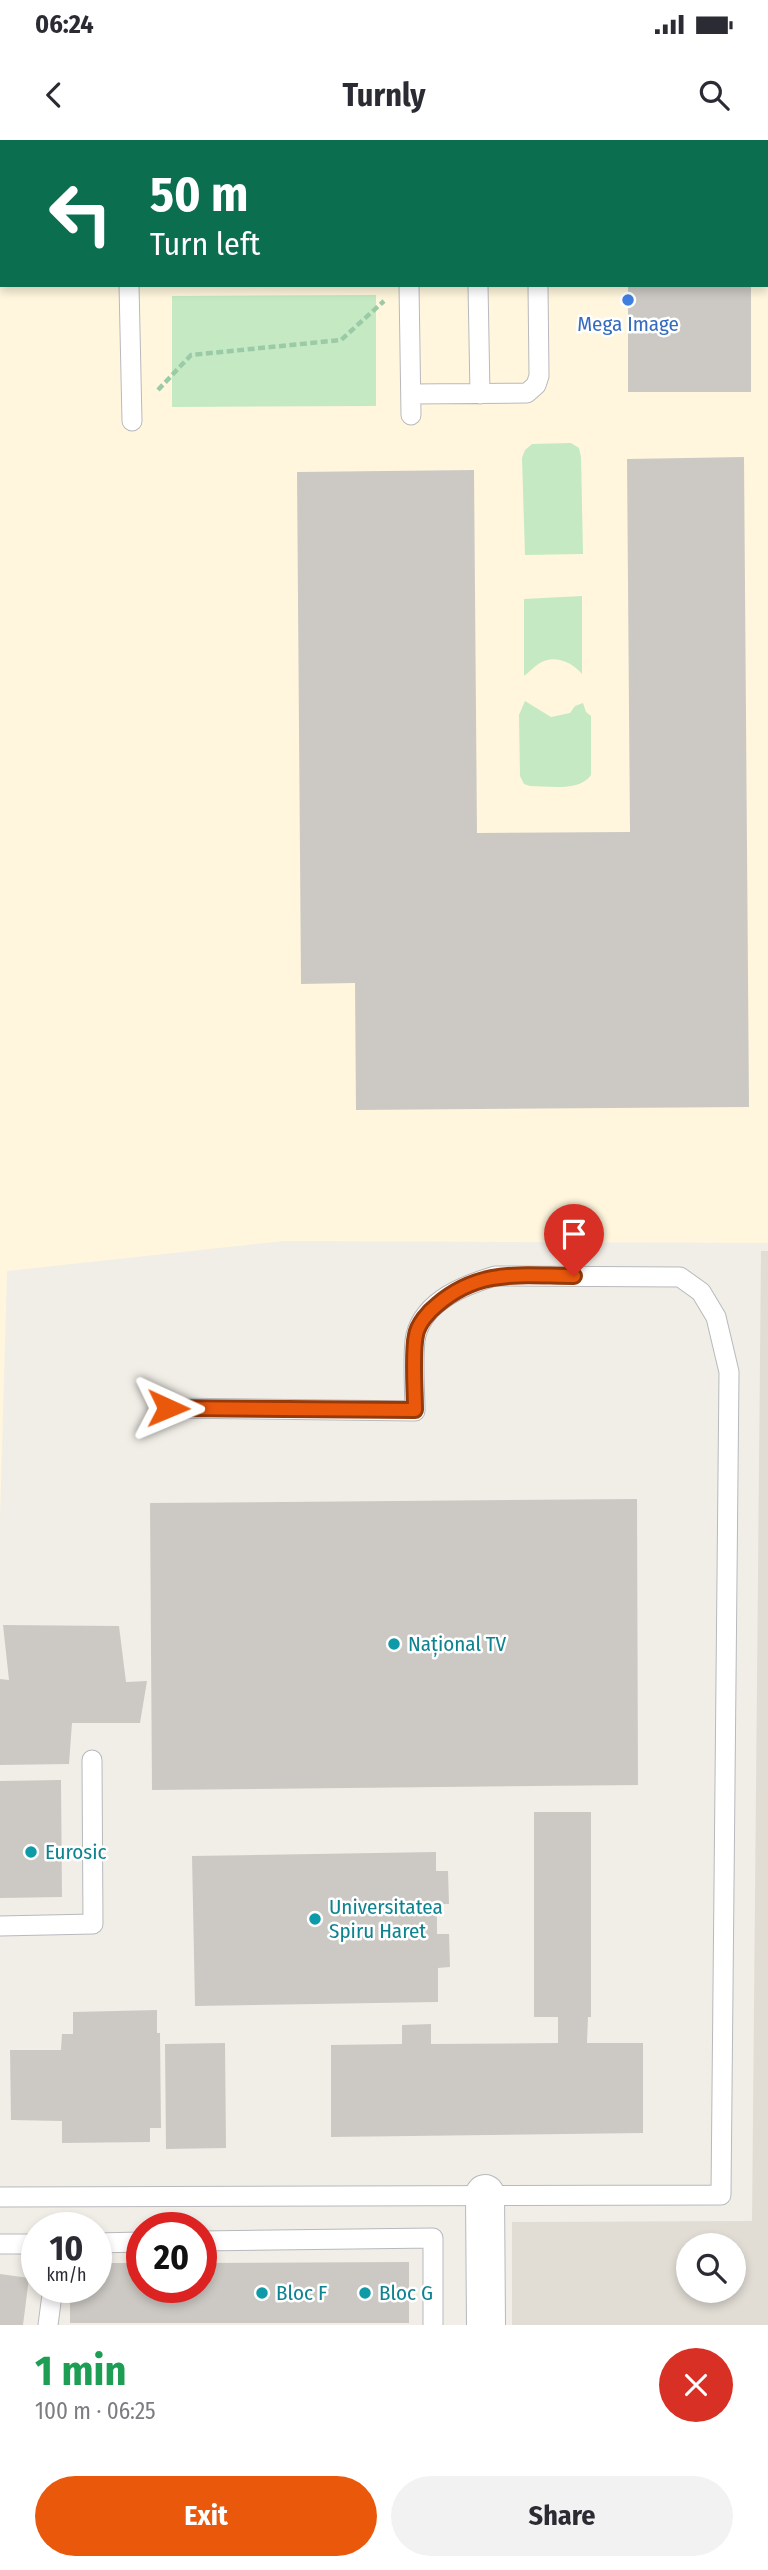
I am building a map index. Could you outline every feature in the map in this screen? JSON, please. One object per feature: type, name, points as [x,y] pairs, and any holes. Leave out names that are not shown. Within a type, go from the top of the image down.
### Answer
[{"type":"street","points":[[485,2194],[485,2325]]},
{"type":"lane","points":[[130,287],[132,421]]},
{"type":"lane","points":[[478,287],[480,394]]},
{"type":"lane","points":[[411,394],[527,393],[536,385],[539,376],[538,287]]},
{"type":"lane","points":[[409,292],[411,415]]},
{"type":"lane","points":[[0,2197],[721,2195],[729,1372],[716,1317],[701,1292],[680,1277],[495,1276],[471,1283],[451,1293],[428,1312],[416,1335],[415,1410],[168,1408]]},
{"type":"lane","points":[[0,1926],[93,1924],[92,1760]]},
{"type":"lane","points":[[217,2241],[433,2238],[433,2325]]},
{"type":"lane","points":[[0,2244],[21,2244]]},
{"type":"lane","points":[[47,2325],[50,2303]]},
{"type":"path","points":[[132,421],[191,355],[341,340],[384,300],[409,292]]},
{"type":"shaded area","points":[[0,287],[768,287],[768,1243],[284,1241],[7,1271],[0,1518]]},
{"type":"shaded area","points":[[761,1251],[768,1251],[768,2325],[512,2325],[512,2222],[752,2221]]},
{"type":"green space","points":[[376,295],[376,406],[172,407],[172,296]]},
{"type":"green space","points":[[571,443],[579,448],[581,457],[583,554],[525,555],[522,458],[525,450],[532,444]]},
{"type":"green space","points":[[582,596],[582,674],[574,666],[553,659],[539,663],[524,676],[524,599]]},
{"type":"green space","points":[[525,701],[551,717],[570,713],[575,706],[583,703],[586,712],[591,716],[591,775],[586,780],[563,787],[524,784],[520,776],[519,715]]},
{"type":"building","points":[[628,287],[751,287],[751,392],[628,392]]},
{"type":"building","points":[[744,457],[749,1107],[356,1110],[355,983],[301,984],[297,472],[474,470],[477,833],[630,832],[627,459]]},
{"type":"building","name":"Național TV","points":[[637,1499],[638,1785],[152,1790],[150,1503]]},
{"type":"building","points":[[3,1625],[119,1626],[126,1682],[147,1681],[140,1723],[72,1723],[69,1764],[0,1765],[0,1679],[9,1680]]},
{"type":"building","name":"Eurosic","points":[[61,1780],[62,1897],[0,1898],[0,1781]]},
{"type":"building","points":[[534,1812],[591,1812],[591,2017],[588,2017],[587,2043],[643,2043],[643,2133],[331,2137],[331,2045],[402,2044],[402,2025],[431,2024],[431,2044],[558,2043],[558,2017],[534,2017]]},
{"type":"building","name":"Universitatea Spiru Haret","points":[[436,1852],[436,1871],[448,1871],[449,1904],[437,1904],[437,1934],[449,1934],[450,1967],[438,1968],[438,2002],[195,2006],[192,1856]]},
{"type":"building","points":[[157,2010],[157,2033],[160,2033],[161,2128],[150,2128],[150,2142],[62,2143],[62,2121],[11,2120],[10,2050],[61,2050],[62,2034],[73,2034],[73,2012]]},
{"type":"building","points":[[225,2043],[226,2148],[166,2149],[165,2044]]},
{"type":"building","points":[[409,2262],[409,2323],[70,2323],[70,2303],[112,2303],[112,2263],[126,2263],[126,2303],[217,2303],[217,2263]]},
{"type":"building","points":[[0,2274],[21,2277],[21,2303],[26,2303],[23,2325],[0,2325]]},
{"type":"place","name":"Mega Image","points":[[628,300]]},
{"type":"place","name":"Național TV","points":[[394,1644]]},
{"type":"place","name":"Eurosic","points":[[31,1852]]},
{"type":"place","name":"Universitatea Spiru Haret","points":[[315,1919]]},
{"type":"place","name":"Bloc F","points":[[262,2293]]},
{"type":"place","name":"Bloc G","points":[[365,2293]]},
{"type":"route","points":[[168,1408],[415,1410],[416,1335],[428,1312],[451,1293],[471,1283],[495,1276],[574,1276]]}]
